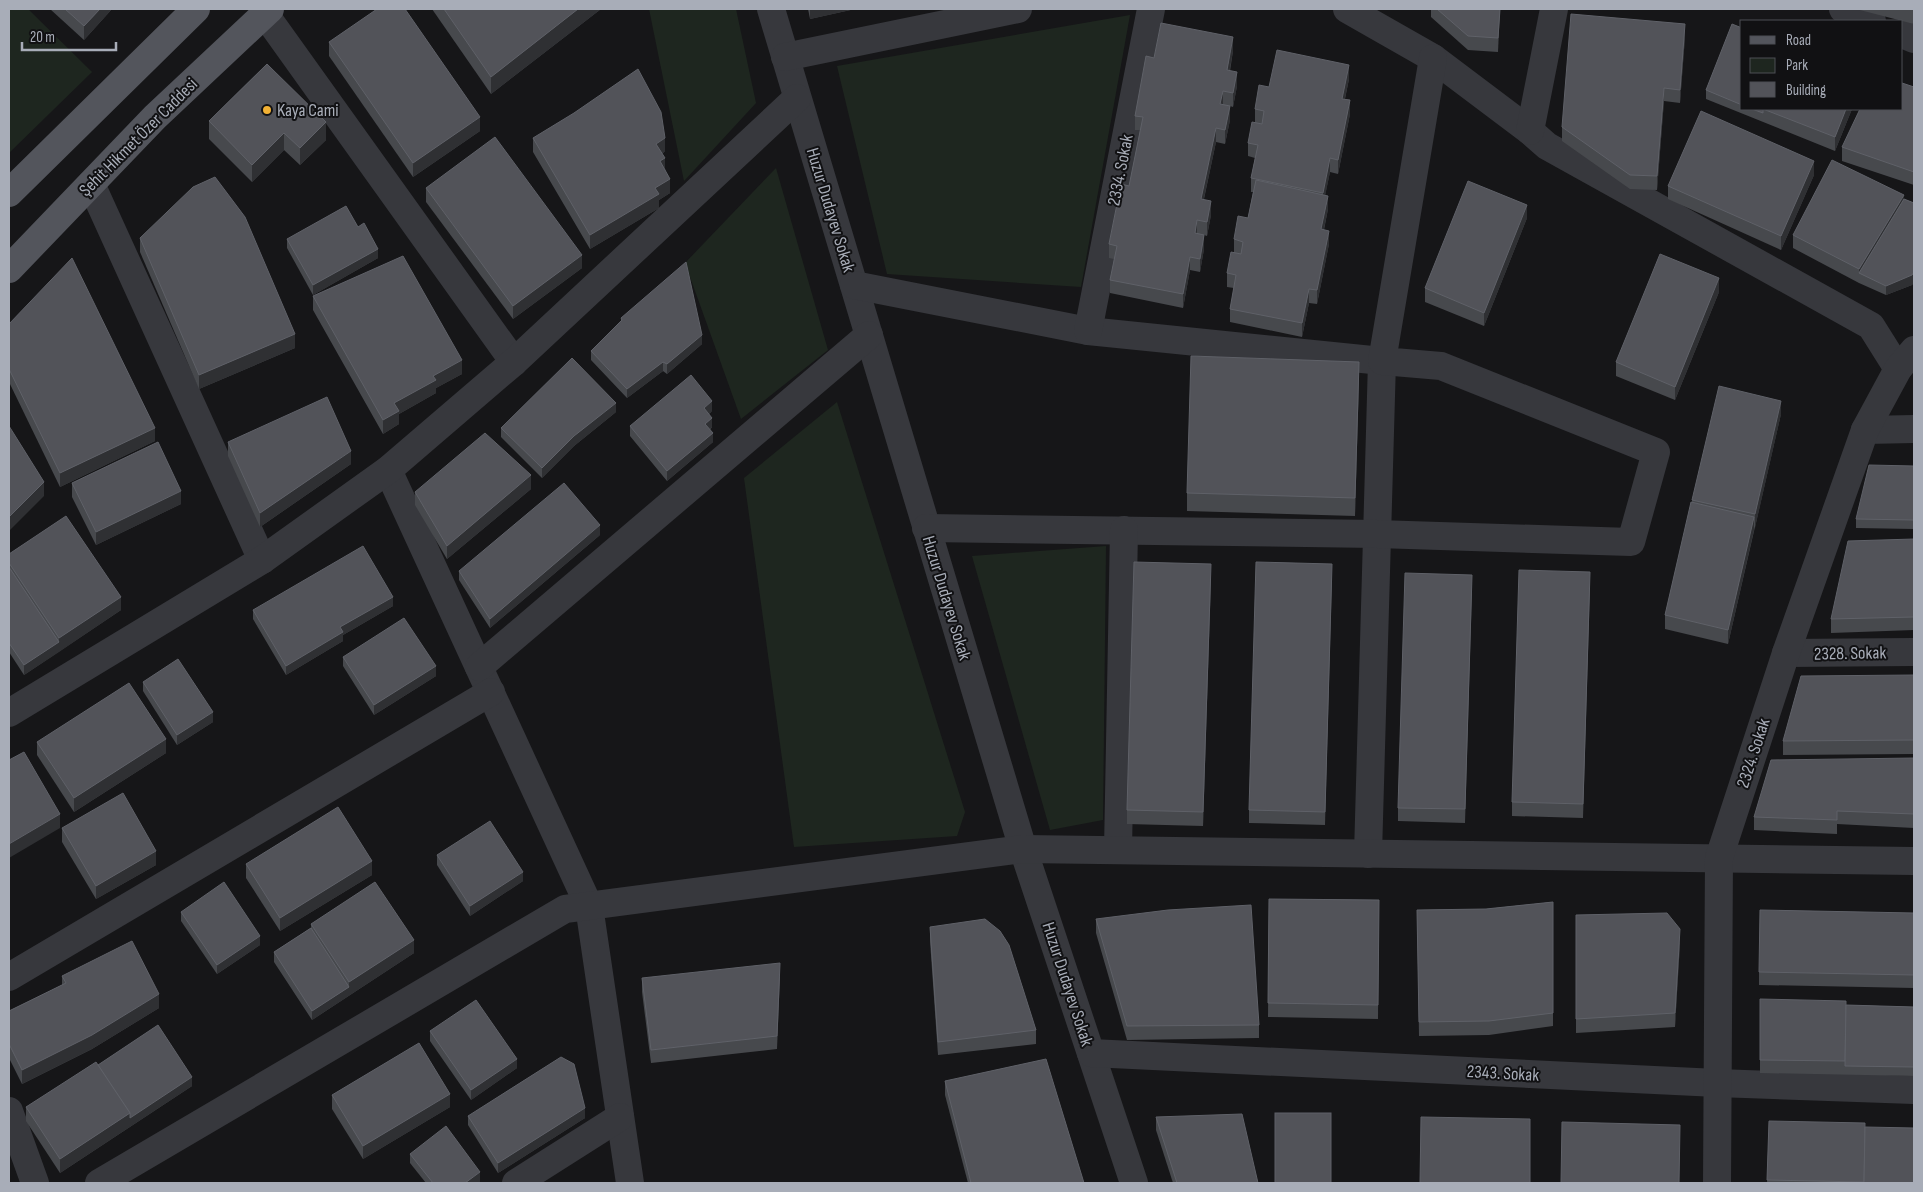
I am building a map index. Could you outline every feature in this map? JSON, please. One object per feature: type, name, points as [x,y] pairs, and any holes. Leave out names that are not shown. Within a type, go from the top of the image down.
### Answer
[{"type":"main road","points":[[9,194],[196,9]]},
{"type":"main road","name":"Şehit Hikmet Özer Caddesi","points":[[9,268],[155,117],[267,11]]},
{"type":"street","name":"Huzur Dudayev Sokak","points":[[771,9],[1023,849],[1134,1183]]},
{"type":"street","points":[[784,57],[1018,9]]},
{"type":"street","name":"2334. Sokak","points":[[1088,331],[1151,9]]},
{"type":"street","points":[[1347,9],[1433,58],[1547,146],[1871,326],[1906,359]]},
{"type":"street","points":[[1530,131],[1554,9]]},
{"type":"street","points":[[1843,9],[1870,20]]},
{"type":"street","points":[[267,11],[514,362]]},
{"type":"street","points":[[1368,854],[1382,361],[1433,58]]},
{"type":"street","points":[[9,713],[262,560],[388,470],[514,362],[797,98]]},
{"type":"street","points":[[91,184],[262,560]]},
{"type":"street","points":[[854,285],[1088,331],[1441,366],[1656,452],[1630,542],[1377,534],[926,528]]},
{"type":"street","points":[[479,667],[869,335]]},
{"type":"street","name":"2324. Sokak","points":[[1717,1183],[1719,858],[1786,653],[1864,430],[1906,359]]},
{"type":"street","points":[[1864,430],[1914,429]]},
{"type":"street","points":[[388,470],[589,906],[630,1183]]},
{"type":"street","points":[[1118,850],[1124,530]]},
{"type":"street","name":"2328. Sokak","points":[[1786,653],[1914,652]]},
{"type":"street","points":[[9,977],[491,692]]},
{"type":"street","points":[[99,1183],[564,910],[1023,849],[1914,861]]},
{"type":"street","name":"2343. Sokak","points":[[1091,1054],[1717,1084],[1914,1090]]},
{"type":"street","points":[[9,1111],[35,1183]]},
{"type":"street","points":[[516,1183],[620,1117]]},
{"type":"green space","points":[[9,9],[28,9],[92,72],[9,153]]},
{"type":"green space","points":[[649,9],[736,9],[756,103],[684,181]]},
{"type":"green space","points":[[1130,15],[1081,287],[887,274],[837,66]]},
{"type":"green space","points":[[776,168],[828,350],[741,419],[685,263]]},
{"type":"green space","points":[[837,402],[965,812],[957,836],[794,847],[744,478]]},
{"type":"green space","points":[[1106,546],[1103,820],[1050,830],[972,556]]},
{"type":"building","points":[[65,9],[100,9],[84,26]]},
{"type":"building","points":[[377,9],[405,9],[480,117],[413,163],[329,42]]},
{"type":"building","points":[[444,9],[578,9],[491,77]]},
{"type":"building","points":[[1437,9],[1500,9],[1498,38],[1468,36]]},
{"type":"building","points":[[1571,14],[1685,24],[1680,90],[1664,88],[1657,176],[1630,175],[1562,127]]},
{"type":"building","points":[[1161,23],[1233,37],[1227,70],[1237,72],[1233,93],[1223,91],[1220,104],[1230,106],[1225,130],[1216,128],[1201,199],[1211,201],[1207,222],[1197,220],[1195,233],[1204,235],[1200,259],[1190,257],[1183,294],[1110,280],[1117,246],[1109,244],[1121,184],[1129,186],[1143,117],[1135,116],[1146,56],[1154,58]]},
{"type":"building","points":[[1732,24],[1740,27],[1740,104],[1706,90]]},
{"type":"building","points":[[1277,50],[1349,65],[1342,99],[1350,100],[1338,160],[1330,158],[1323,193],[1251,178],[1258,145],[1248,143],[1252,122],[1262,124],[1264,111],[1255,109],[1259,85],[1269,87]]},
{"type":"building","name":"Kaya Cami","points":[[267,64],[326,122],[300,148],[284,133],[252,165],[209,121]]},
{"type":"building","points":[[638,69],[661,112],[665,138],[656,144],[665,158],[660,161],[670,179],[655,188],[659,194],[590,235],[533,138],[574,113]]},
{"type":"building","points":[[1903,83],[1914,87],[1914,172],[1842,147],[1860,110],[1903,110]]},
{"type":"building","points":[[1766,110],[1846,110],[1835,137]]},
{"type":"building","points":[[1701,111],[1814,161],[1781,236],[1668,186]]},
{"type":"building","points":[[495,137],[582,255],[513,306],[426,188]]},
{"type":"building","points":[[1832,160],[1904,195],[1859,269],[1793,235]]},
{"type":"building","points":[[215,177],[245,217],[295,334],[199,375],[140,238],[193,187]]},
{"type":"building","points":[[1256,180],[1328,196],[1321,229],[1329,231],[1317,290],[1309,289],[1302,323],[1230,309],[1236,275],[1227,273],[1231,252],[1241,254],[1243,242],[1234,239],[1238,216],[1248,218]]},
{"type":"building","points":[[1468,181],[1527,205],[1484,313],[1425,288]]},
{"type":"building","points":[[1904,199],[1914,203],[1914,272],[1912,275],[1886,286],[1859,273]]},
{"type":"building","points":[[346,206],[358,227],[364,223],[378,249],[313,285],[287,239]]},
{"type":"building","points":[[1660,254],[1719,278],[1675,387],[1616,362]]},
{"type":"building","points":[[403,256],[462,360],[433,376],[436,380],[394,403],[399,411],[383,420],[313,296]]},
{"type":"building","points":[[72,258],[155,428],[60,473],[9,369],[9,324]]},
{"type":"building","points":[[686,262],[702,335],[667,364],[663,362],[627,389],[591,351],[622,320],[621,318]]},
{"type":"building","points":[[1191,356],[1359,362],[1355,498],[1187,493]]},
{"type":"building","points":[[572,358],[616,403],[574,436],[542,468],[501,428]]},
{"type":"building","points":[[691,375],[712,401],[704,408],[712,418],[705,424],[713,433],[667,471],[630,426]]},
{"type":"building","points":[[1719,386],[1781,401],[1755,514],[1692,500]]},
{"type":"building","points":[[327,397],[351,451],[260,513],[228,442]]},
{"type":"building","points":[[9,426],[44,482],[9,517]]},
{"type":"building","points":[[485,433],[531,475],[447,546],[415,492]]},
{"type":"building","points":[[158,442],[181,491],[96,532],[72,483]]},
{"type":"building","points":[[1869,465],[1914,466],[1914,520],[1856,519]]},
{"type":"building","points":[[564,483],[600,525],[490,619],[459,571]]},
{"type":"building","points":[[1691,502],[1754,517],[1728,630],[1665,615]]},
{"type":"building","points":[[66,516],[121,597],[59,638],[9,563],[9,554]]},
{"type":"building","points":[[1914,539],[1914,617],[1831,619],[1848,541]]},
{"type":"building","points":[[363,546],[393,597],[340,627],[343,632],[286,666],[253,610]]},
{"type":"building","points":[[1134,562],[1211,564],[1203,812],[1127,810]]},
{"type":"building","points":[[1256,562],[1332,564],[1325,812],[1249,810]]},
{"type":"building","points":[[9,567],[59,642],[24,665],[9,643]]},
{"type":"building","points":[[1519,570],[1590,572],[1583,804],[1512,802]]},
{"type":"building","points":[[1405,573],[1472,575],[1465,809],[1398,808]]},
{"type":"building","points":[[404,618],[436,666],[374,705],[343,657]]},
{"type":"building","points":[[178,659],[213,712],[177,735],[143,682]]},
{"type":"building","points":[[1914,675],[1914,740],[1783,741],[1801,676]]},
{"type":"building","points":[[129,683],[166,739],[74,798],[37,742]]},
{"type":"building","points":[[24,752],[60,814],[9,844],[9,760]]},
{"type":"building","points":[[1914,758],[1914,814],[1837,811],[1837,820],[1754,817],[1771,760]]},
{"type":"building","points":[[123,793],[156,851],[96,886],[62,828]]},
{"type":"building","points":[[338,807],[372,861],[280,918],[246,864]]},
{"type":"building","points":[[490,821],[523,872],[470,906],[437,855]]},
{"type":"building","points":[[224,882],[260,936],[217,965],[181,912]]},
{"type":"building","points":[[375,882],[414,940],[349,982],[311,924]]},
{"type":"building","points":[[1269,899],[1379,900],[1378,1005],[1268,1003]]},
{"type":"building","points":[[1553,902],[1553,1013],[1489,1021],[1419,1022],[1417,910],[1486,909]]},
{"type":"building","points":[[1251,905],[1259,1025],[1127,1026],[1096,919],[1168,910]]},
{"type":"building","points":[[1760,910],[1914,913],[1914,975],[1759,972]]},
{"type":"building","points":[[1667,913],[1680,929],[1675,1013],[1576,1019],[1576,915]]},
{"type":"building","points":[[985,919],[1000,931],[1009,945],[1036,1030],[938,1042],[930,927]]},
{"type":"building","points":[[311,928],[349,987],[312,1011],[274,952]]},
{"type":"building","points":[[132,941],[159,994],[92,1035],[22,1070],[9,1044],[9,1011],[66,983],[62,976]]},
{"type":"building","points":[[780,963],[777,1036],[651,1050],[642,978]]},
{"type":"building","points":[[1760,999],[1846,1001],[1845,1061],[1760,1060]]},
{"type":"building","points":[[476,1000],[517,1059],[471,1090],[430,1031]]},
{"type":"building","points":[[1846,1005],[1914,1007],[1914,1067],[1845,1066]]},
{"type":"building","points":[[158,1025],[192,1077],[130,1118],[130,1113],[98,1065]]},
{"type":"building","points":[[419,1043],[450,1094],[363,1146],[332,1095]]},
{"type":"building","points":[[561,1057],[574,1064],[585,1108],[498,1163],[468,1116]]},
{"type":"building","points":[[1046,1059],[1084,1183],[971,1183],[945,1081]]},
{"type":"building","points":[[96,1062],[130,1113],[60,1159],[26,1107]]},
{"type":"building","points":[[1275,1113],[1331,1113],[1331,1183],[1275,1183]]},
{"type":"building","points":[[1242,1114],[1258,1183],[1177,1183],[1156,1117]]},
{"type":"building","points":[[1421,1117],[1530,1119],[1530,1183],[1420,1183]]},
{"type":"building","points":[[1769,1121],[1865,1123],[1864,1182],[1767,1180]]},
{"type":"building","points":[[1562,1122],[1680,1125],[1679,1183],[1561,1183]]},
{"type":"building","points":[[446,1126],[480,1172],[465,1183],[433,1183],[410,1154]]},
{"type":"building","points":[[1865,1127],[1914,1128],[1914,1183],[1864,1183]]},
{"type":"place","name":"Kaya Cami","points":[[267,110]]}]
